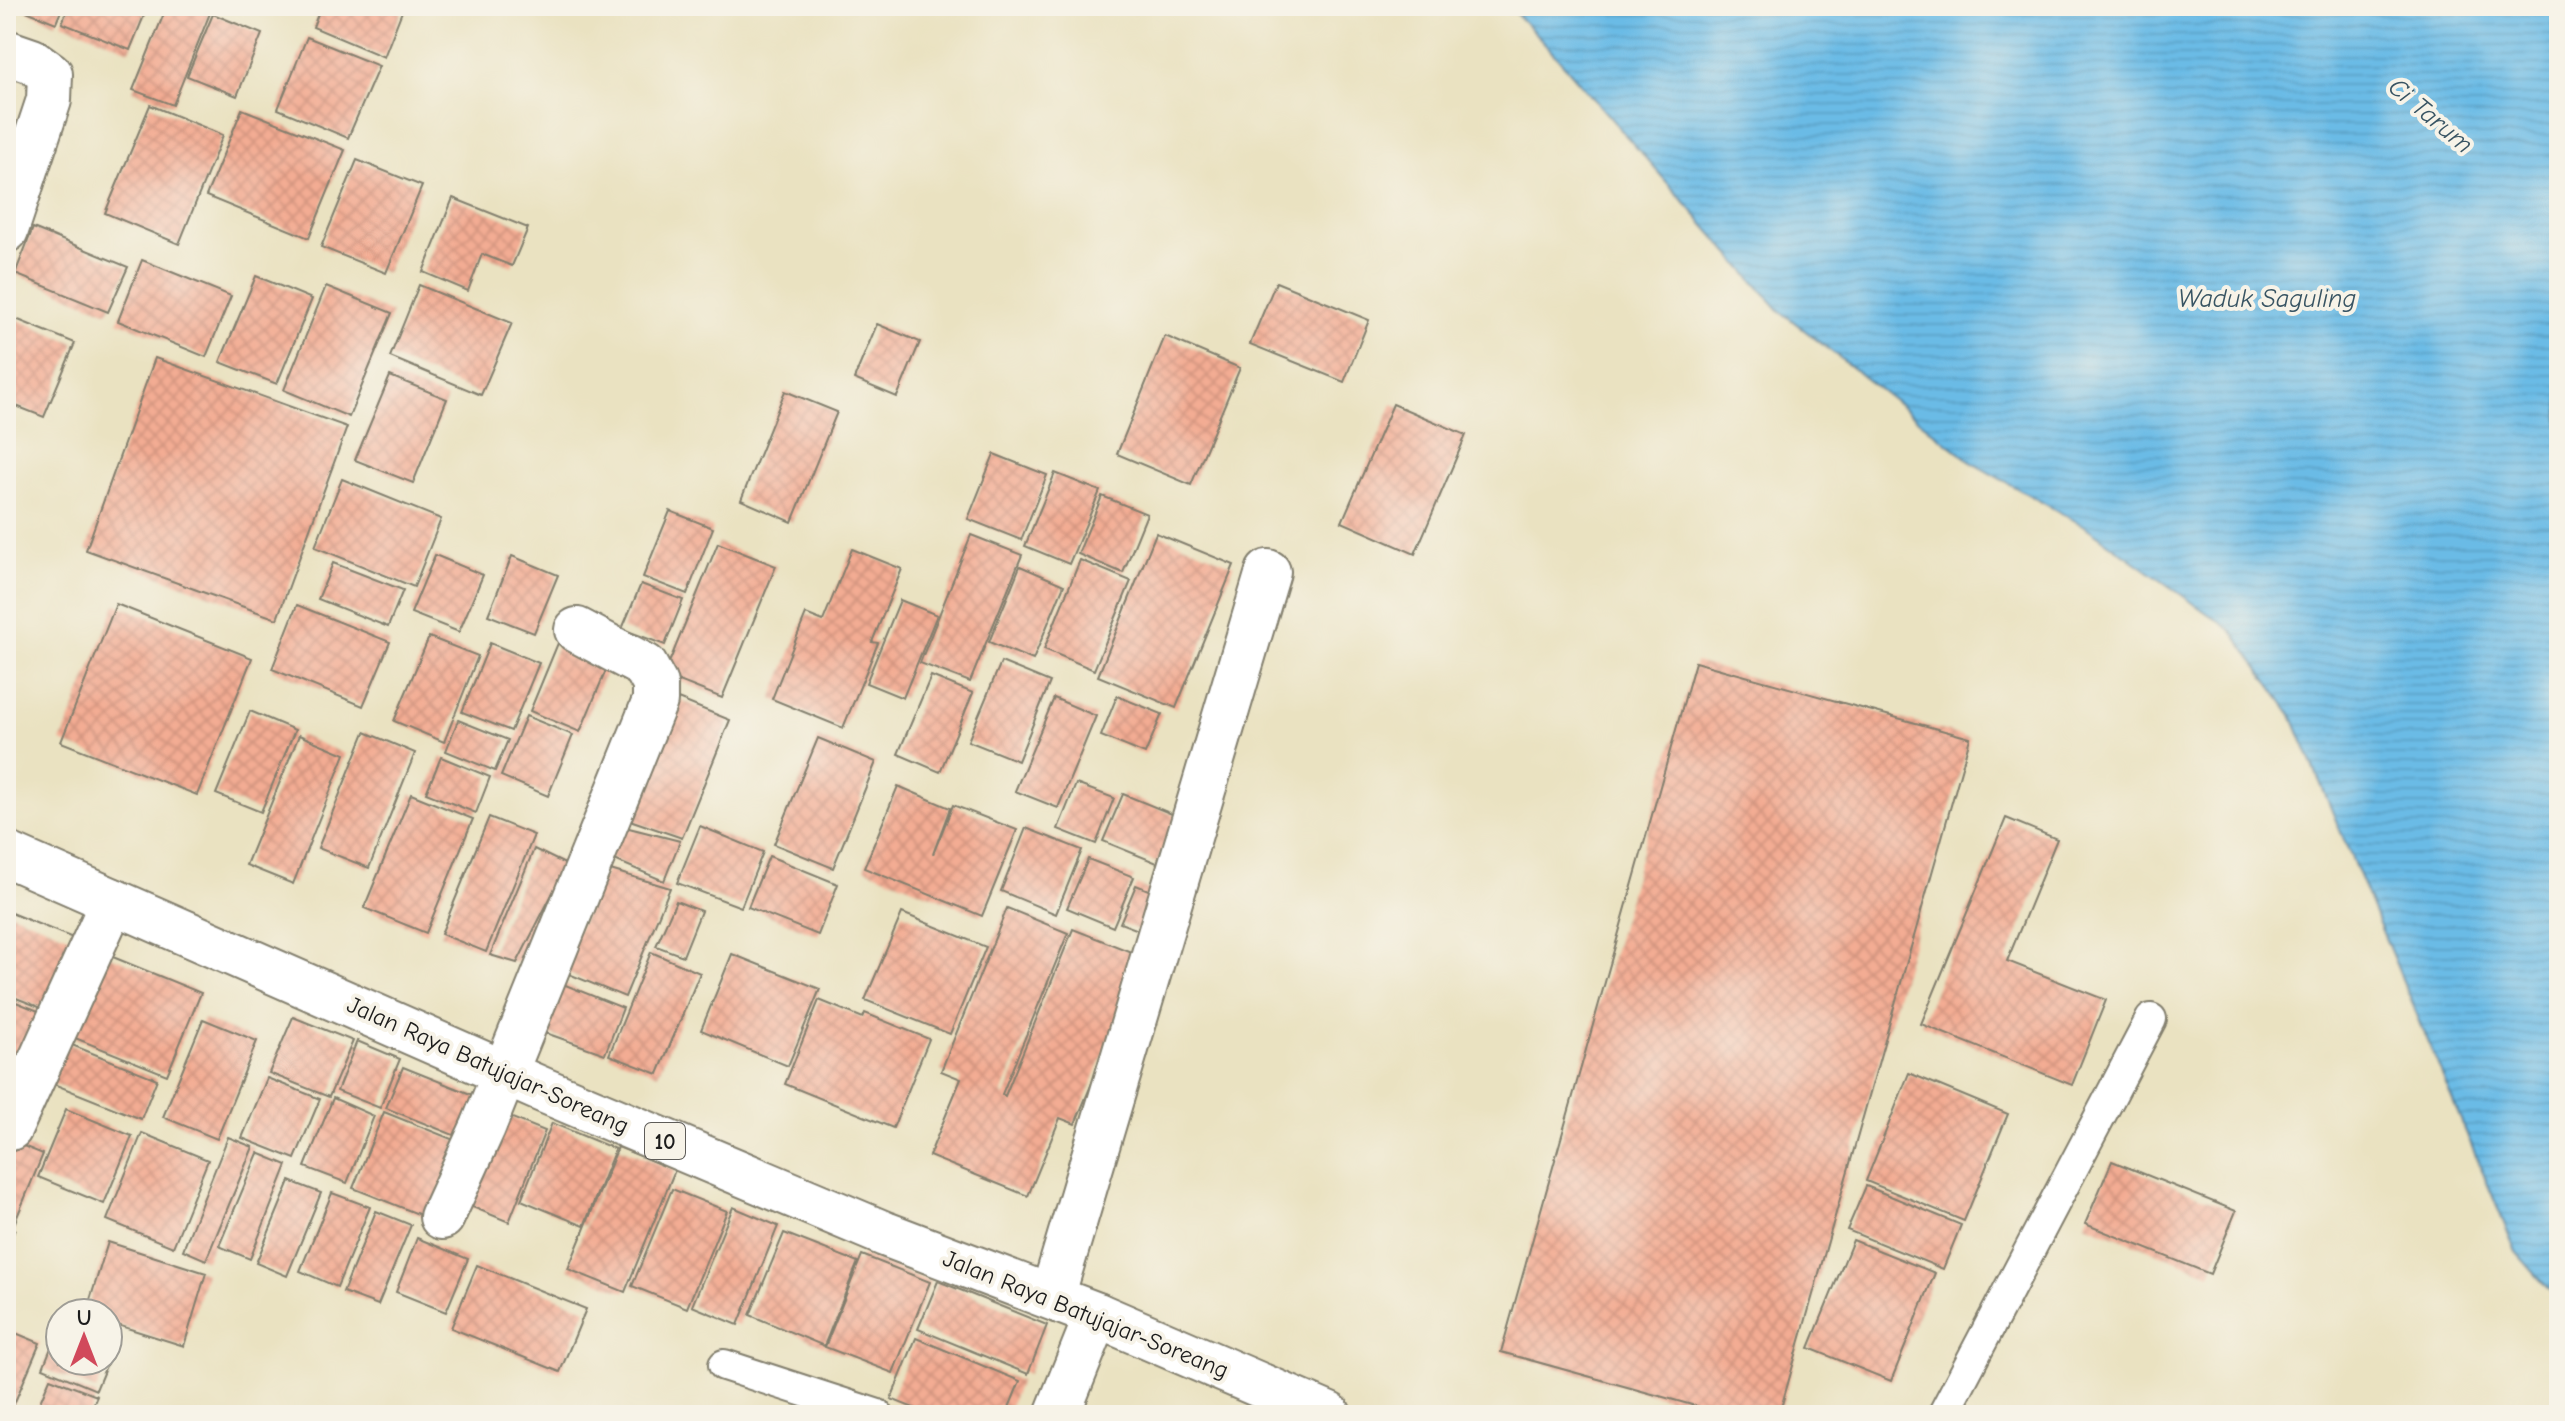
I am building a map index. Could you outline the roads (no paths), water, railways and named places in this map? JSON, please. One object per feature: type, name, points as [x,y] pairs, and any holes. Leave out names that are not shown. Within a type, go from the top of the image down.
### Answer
[{"type":"main road","points":[[6,52],[32,61],[50,74],[49,100],[6,230]]},
{"type":"main road","points":[[1052,1297],[1268,572]]},
{"type":"main road","points":[[442,1217],[655,701],[655,684],[645,666],[577,630]]},
{"type":"main road","name":"Jalan Raya Batujajar-Soreang","points":[[6,854],[504,1072],[885,1234],[1097,1315],[1329,1415]]},
{"type":"main road","points":[[10,1128],[113,901]]},
{"type":"main road","points":[[1057,1415],[1097,1315]]},
{"type":"lane","points":[[1943,1415],[2151,1019]]},
{"type":"lane","points":[[724,1365],[878,1415]]},
{"type":"water","name":"Waduk Saguling","points":[[1508,6],[2559,6],[2559,1301],[2516,1252],[2292,715],[2231,630],[2086,527],[1974,464],[1779,310],[1543,41]]},
{"type":"water label","name":"Ci Tarum","points":[[2431,115]]}]
